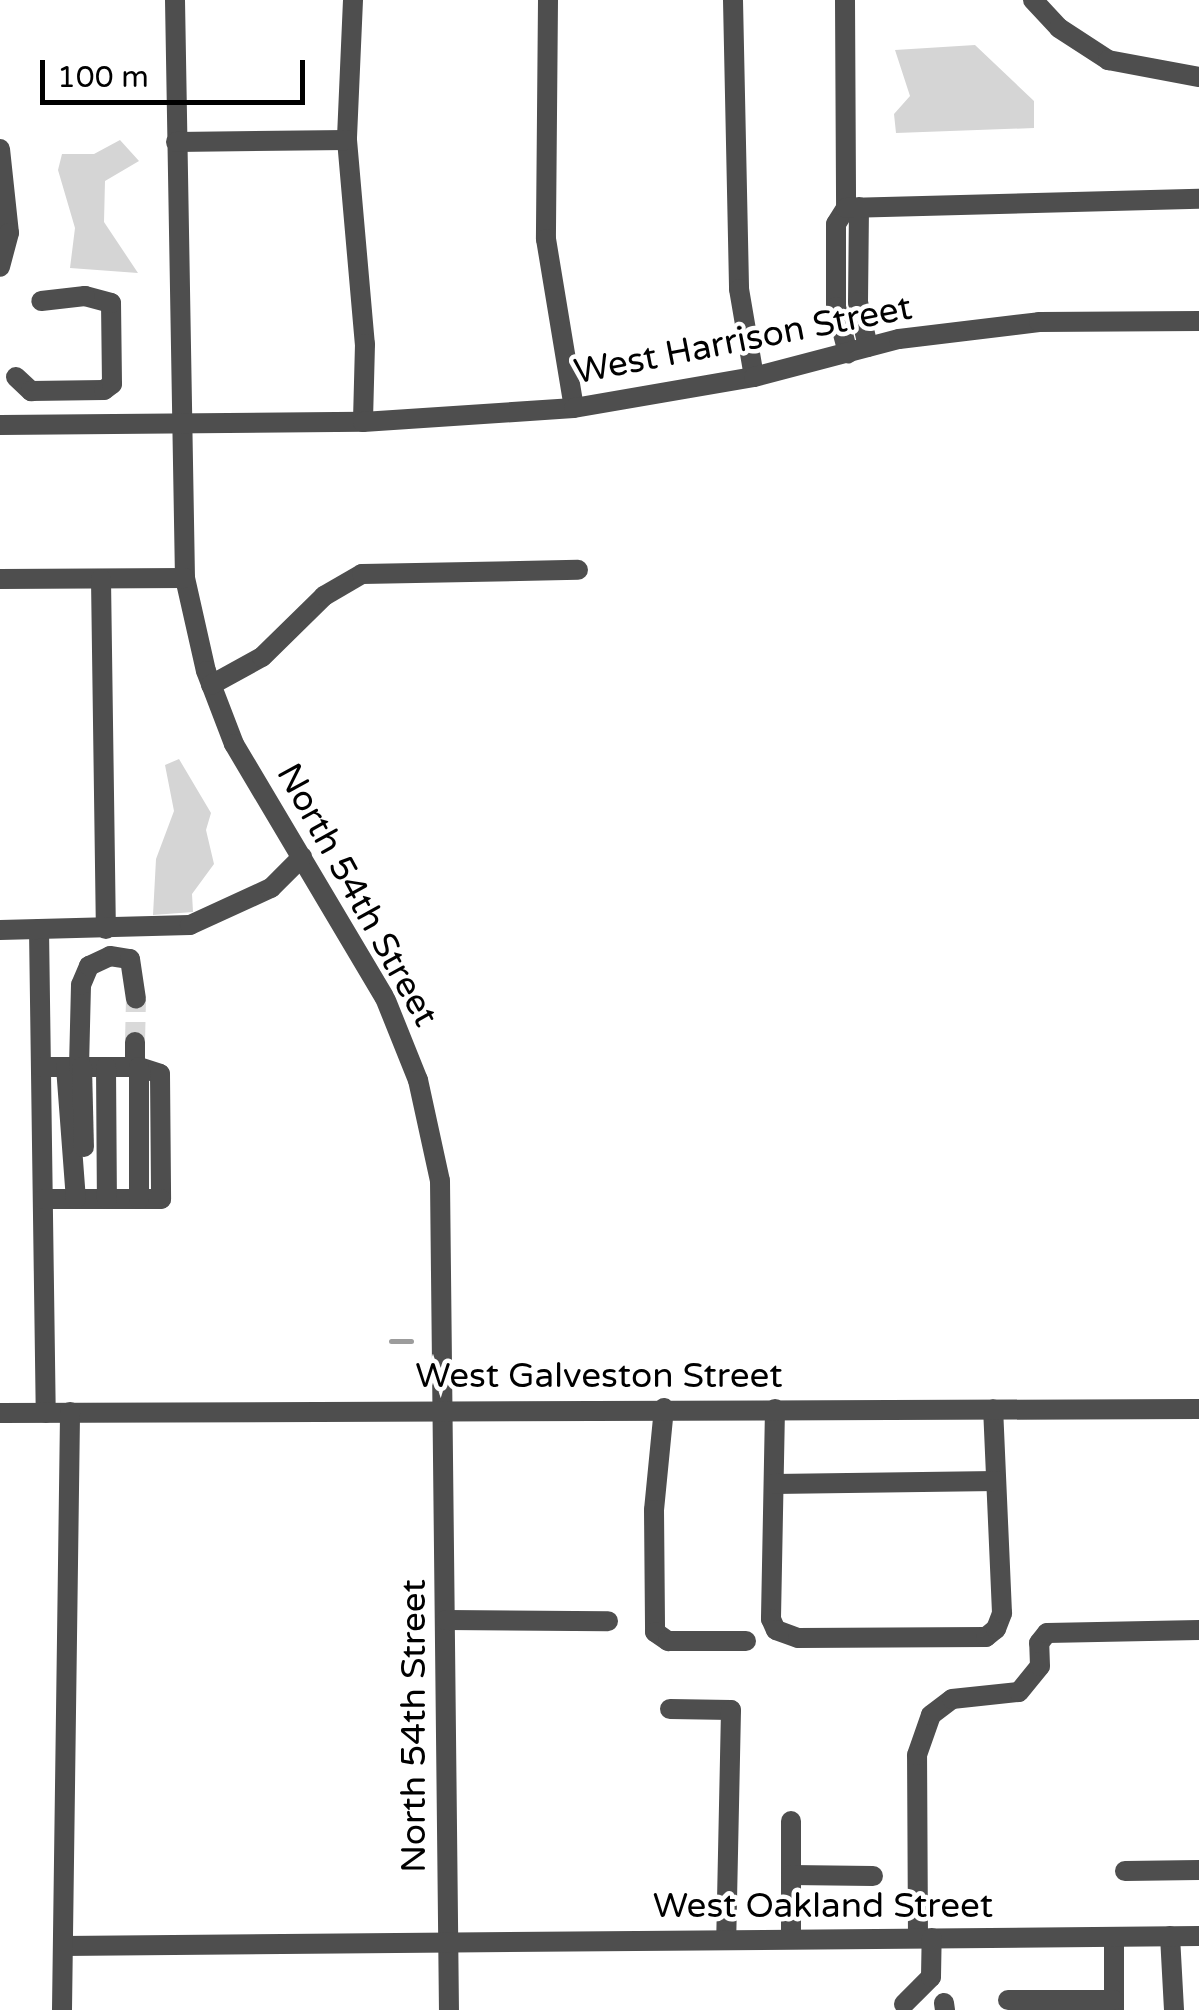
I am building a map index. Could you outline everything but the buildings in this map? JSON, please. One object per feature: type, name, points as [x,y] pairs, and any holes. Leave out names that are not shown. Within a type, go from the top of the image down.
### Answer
[{"type":"street","name":"North 54th Street","points":[[175,0],[184,578],[211,685],[234,744],[385,998],[422,1096],[442,1208],[449,2010]]},
{"type":"street","points":[[353,0],[347,140],[364,344],[363,422]]},
{"type":"street","points":[[548,0],[546,239],[574,408]]},
{"type":"street","points":[[734,0],[739,289],[754,377]]},
{"type":"street","points":[[845,0],[852,208]]},
{"type":"street","points":[[1033,0],[1059,28],[1108,60],[1199,77]]},
{"type":"street","points":[[176,142],[347,140]]},
{"type":"street","points":[[0,149],[9,233],[0,267]]},
{"type":"street","points":[[858,350],[836,307],[836,224],[852,208],[1199,199]]},
{"type":"street","points":[[16,377],[32,391],[104,390],[112,384],[111,303],[85,296],[40,301]]},
{"type":"street","name":"West Harrison Street","points":[[0,425],[363,422],[574,408],[754,377],[858,350],[1039,322],[1199,321]]},
{"type":"street","points":[[211,685],[262,657],[324,596],[362,574],[578,570]]},
{"type":"street","points":[[0,579],[184,578]]},
{"type":"street","points":[[101,579],[106,929]]},
{"type":"street","points":[[0,930],[164,929],[206,919],[271,888],[302,857]]},
{"type":"street","points":[[39,930],[46,1412]]},
{"type":"street","points":[[80,1199],[76,1067],[81,986],[89,966],[110,956],[130,959],[136,999]]},
{"type":"street","points":[[129,1199],[130,1067],[135,1042]]},
{"type":"street","points":[[41,1067],[130,1067],[160,1074],[161,1199],[43,1199]]},
{"type":"street","name":"West Galveston Street","points":[[0,1413],[445,1408],[1199,1409]]},
{"type":"street","points":[[664,1408],[654,1510],[655,1632],[668,1641],[746,1641]]},
{"type":"street","points":[[776,1409],[776,1630],[798,1638],[986,1637],[1002,1618],[993,1409]]},
{"type":"street","points":[[62,2010],[70,1412]]},
{"type":"street","points":[[774,1484],[996,1481]]},
{"type":"street","points":[[446,1620],[608,1621]]},
{"type":"street","points":[[904,2004],[931,1977],[925,1938],[917,1755],[920,1729],[952,1699],[1020,1692],[1040,1666],[1039,1643],[1046,1633],[1199,1630]]},
{"type":"street","points":[[670,1710],[731,1710],[726,1940]]},
{"type":"street","points":[[791,1821],[791,1939]]},
{"type":"street","points":[[1125,1871],[1199,1870]]},
{"type":"street","points":[[791,1875],[873,1876]]},
{"type":"street","points":[[1170,1936],[1174,2010]]},
{"type":"street","name":"West Oakland Street","points":[[63,1946],[1199,1936]]},
{"type":"street","points":[[1008,2000],[1114,2005],[1114,1937]]},
{"type":"shaded area","points":[[975,45],[1034,101],[1034,128],[896,133],[894,114],[910,96],[895,50]]},
{"type":"shaded area","points":[[120,140],[139,161],[105,181],[104,222],[138,273],[70,268],[75,228],[58,170],[62,154],[94,154]]},
{"type":"shaded area","points":[[179,759],[211,813],[206,830],[214,864],[192,894],[193,912],[153,915],[156,859],[174,811],[165,765]]},
{"type":"waterway","points":[[391,1341],[411,1341]]},
{"type":"tunnel","points":[[135,1042],[136,999]]}]
